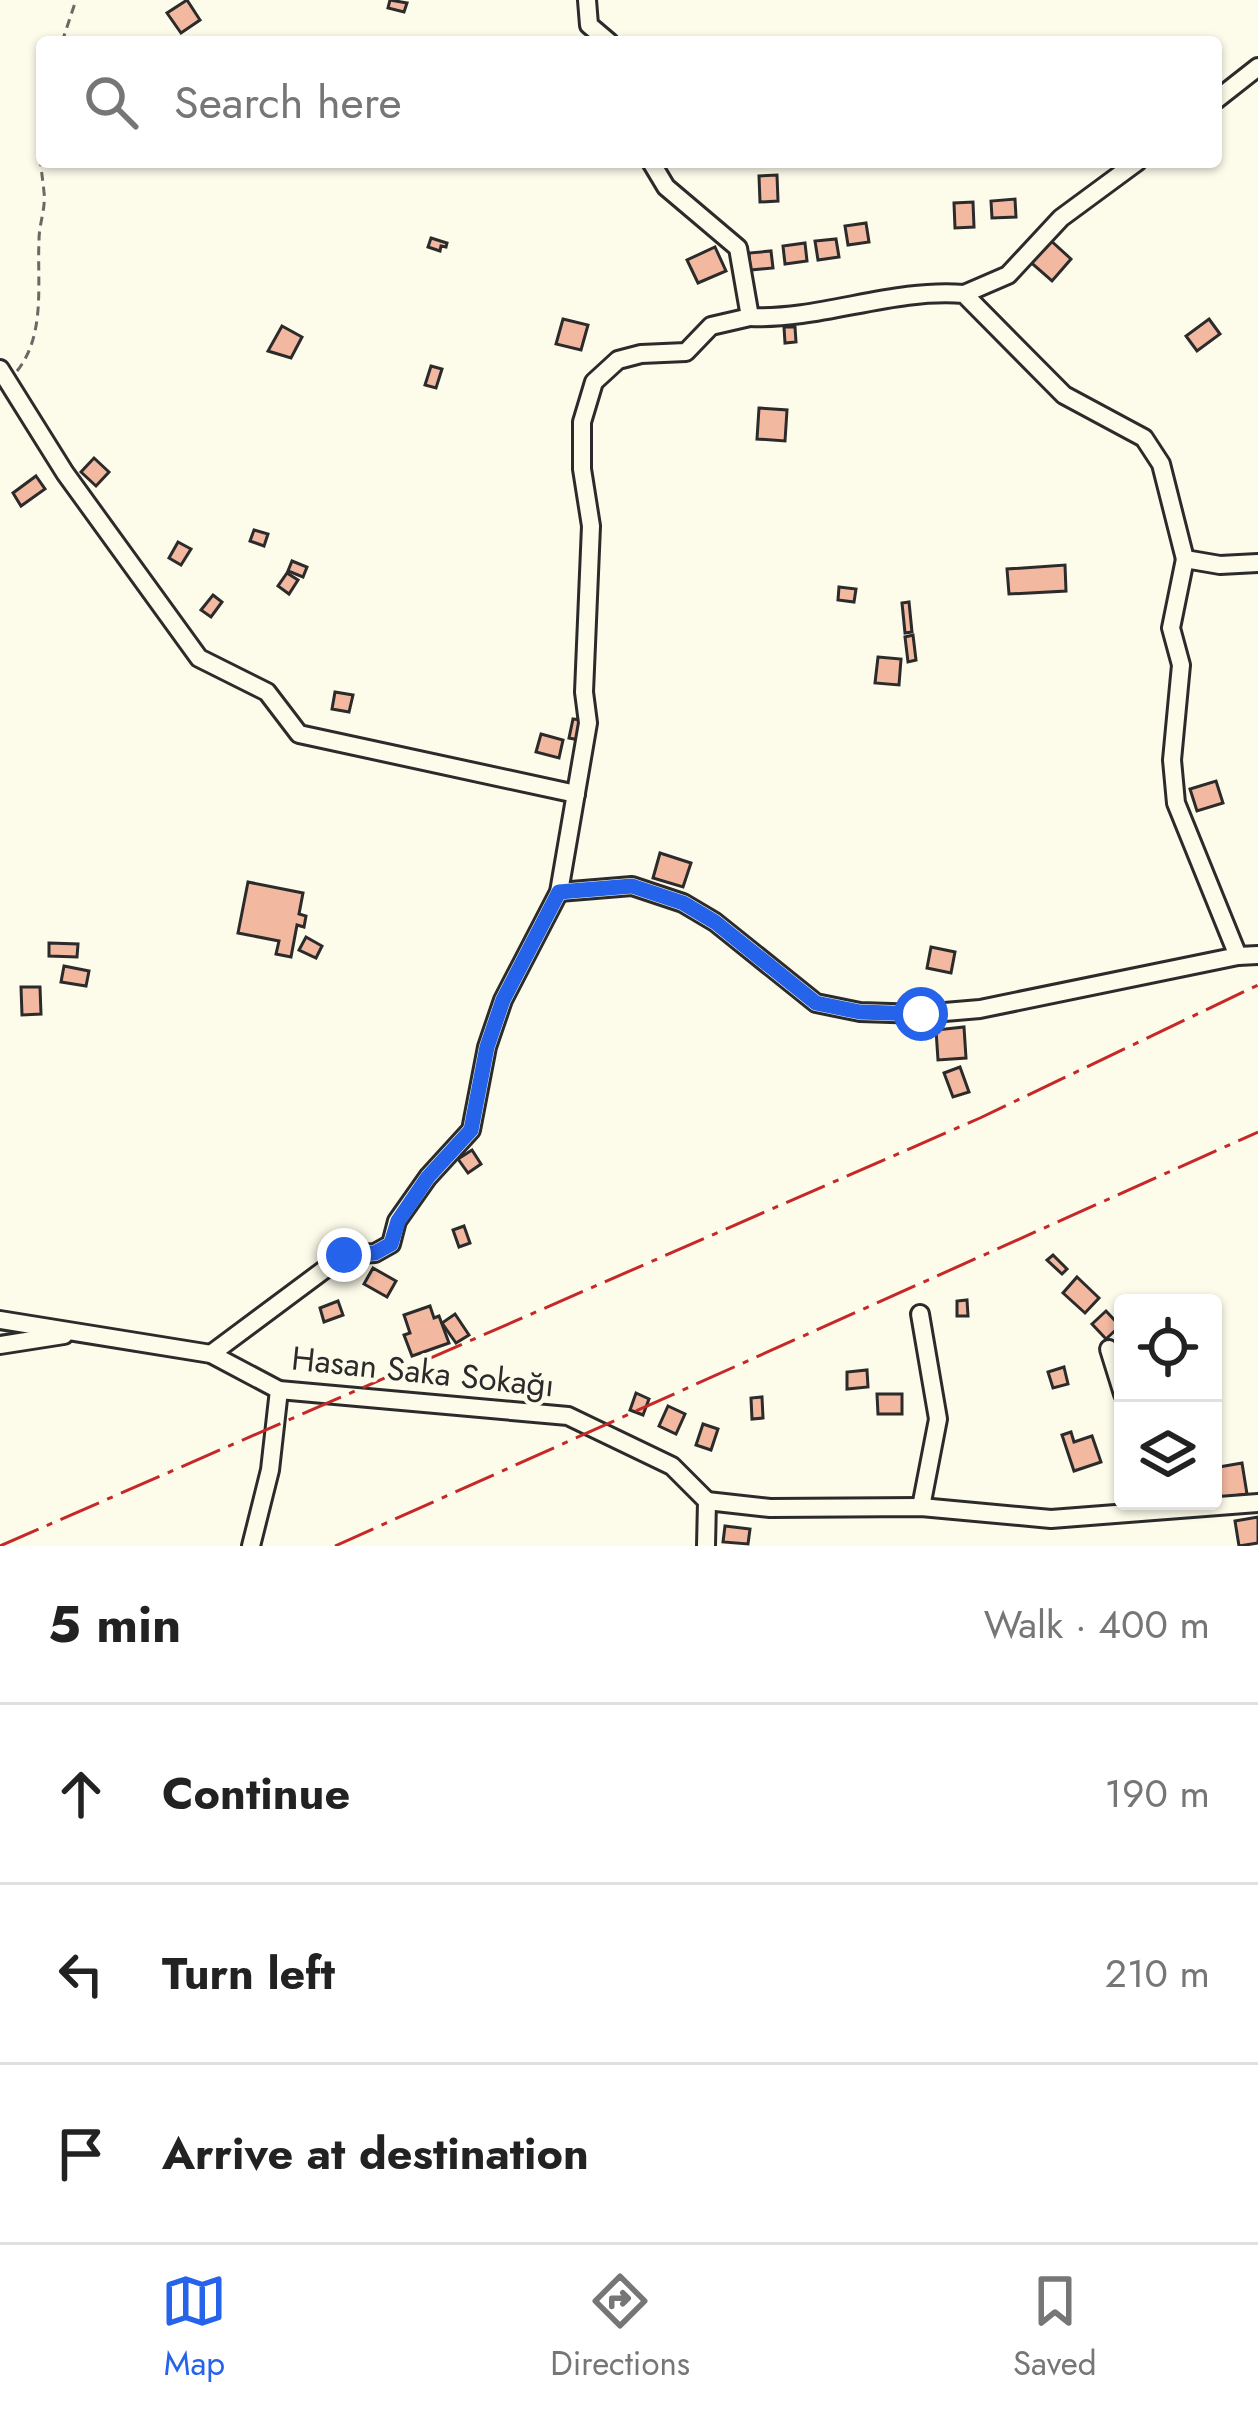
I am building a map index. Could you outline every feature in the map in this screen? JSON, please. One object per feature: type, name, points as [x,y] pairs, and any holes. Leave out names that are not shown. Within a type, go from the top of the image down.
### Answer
[{"type":"street","points":[[587,0],[590,25],[602,36]]},
{"type":"street","points":[[1222,95],[1258,67]]},
{"type":"street","points":[[655,168],[667,187],[738,248],[750,317]]},
{"type":"street","points":[[211,1354],[344,1255],[375,1253],[391,1244],[398,1221],[428,1177],[471,1130],[487,1047],[503,1000],[559,892],[588,724],[584,692],[591,526],[582,469],[582,422],[594,382],[618,360],[686,352],[711,326],[927,291],[964,294],[1008,275],[1052,227],[1129,168]]},
{"type":"street","points":[[964,294],[1064,395],[1144,438],[1161,464],[1185,559],[1171,628],[1181,665],[1172,760],[1176,803],[1238,956]]},
{"type":"street","points":[[3,375],[65,473],[199,658],[267,692],[298,734],[576,794]]},
{"type":"street","points":[[1185,559],[1220,565],[1258,563]]},
{"type":"street","points":[[559,892],[632,886],[683,903],[715,922],[816,1003],[860,1012],[980,1009],[1238,956],[1258,956]]},
{"type":"street","points":[[920,1313],[938,1419],[921,1507]]},
{"type":"street","name":"Hasan Saka Sokağı","points":[[0,1320],[211,1354],[279,1390],[568,1416],[672,1466],[707,1501]]},
{"type":"street","points":[[0,1345],[79,1333]]},
{"type":"street","points":[[1109,1349],[1114,1365]]},
{"type":"street","points":[[251,1546],[270,1470],[279,1390]]},
{"type":"street","points":[[706,1546],[707,1501],[770,1508],[921,1507],[1051,1519],[1114,1510]]},
{"type":"street","points":[[1222,1504],[1258,1503]]},
{"type":"path","points":[[64,36],[76,0]]},
{"type":"path","points":[[3,375],[21,367],[30,350],[38,311],[38,241],[45,196],[39,168]]},
{"type":"building","points":[[187,0],[200,20],[181,33],[167,13]]},
{"type":"building","points":[[390,0],[407,3],[404,12],[388,8]]},
{"type":"building","points":[[777,175],[778,201],[760,202],[759,176]]},
{"type":"building","points":[[1015,199],[1016,217],[992,218],[991,201]]},
{"type":"building","points":[[973,202],[974,227],[955,228],[954,203]]},
{"type":"building","points":[[866,223],[869,242],[848,245],[845,226]]},
{"type":"building","points":[[431,238],[447,243],[446,247],[441,246],[440,251],[428,247]]},
{"type":"building","points":[[1048,238],[1071,259],[1052,281],[1028,260]]},
{"type":"building","points":[[836,239],[839,257],[818,260],[815,241]]},
{"type":"building","points":[[805,243],[807,261],[785,264],[783,246]]},
{"type":"building","points":[[715,247],[726,271],[698,283],[687,260]]},
{"type":"building","points":[[771,251],[773,268],[750,270],[749,253]]},
{"type":"building","points":[[563,319],[588,325],[581,350],[556,344]]},
{"type":"building","points":[[1209,319],[1220,334],[1197,351],[1186,336]]},
{"type":"building","points":[[282,326],[302,337],[291,358],[268,351]]},
{"type":"building","points":[[784,327],[795,327],[796,342],[785,343]]},
{"type":"building","points":[[431,366],[442,369],[436,388],[425,385]]},
{"type":"building","points":[[759,408],[787,410],[785,441],[757,439]]},
{"type":"building","points":[[94,458],[109,472],[96,486],[81,472]]},
{"type":"building","points":[[36,476],[45,489],[21,506],[13,493]]},
{"type":"building","points":[[254,530],[268,534],[264,546],[250,541]]},
{"type":"building","points":[[178,542],[191,549],[181,565],[169,558]]},
{"type":"building","points":[[292,561],[307,567],[303,577],[288,571]]},
{"type":"building","points":[[1065,565],[1066,591],[1009,594],[1007,569]]},
{"type":"building","points":[[287,573],[298,580],[289,594],[278,586]]},
{"type":"building","points":[[839,587],[856,589],[854,602],[838,600]]},
{"type":"building","points":[[213,595],[222,602],[211,617],[201,610]]},
{"type":"building","points":[[909,602],[912,632],[905,633],[902,603]]},
{"type":"building","points":[[913,635],[916,660],[908,662],[905,637]]},
{"type":"building","points":[[878,657],[901,659],[899,685],[875,683]]},
{"type":"building","points":[[335,692],[353,695],[349,712],[332,709]]},
{"type":"building","points":[[573,719],[583,720],[579,740],[569,738]]},
{"type":"building","points":[[541,734],[563,740],[559,758],[536,752]]},
{"type":"building","points":[[1216,781],[1223,803],[1197,811],[1190,789]]},
{"type":"building","points":[[660,853],[691,863],[683,887],[653,878]]},
{"type":"building","points":[[248,882],[303,893],[299,914],[306,916],[304,927],[297,925],[291,957],[276,954],[279,941],[238,933]]},
{"type":"building","points":[[306,937],[322,946],[316,958],[299,950]]},
{"type":"building","points":[[49,943],[78,944],[77,957],[49,956]]},
{"type":"building","points":[[931,947],[955,952],[951,973],[927,968]]},
{"type":"building","points":[[64,966],[89,971],[86,986],[61,982]]},
{"type":"building","points":[[21,987],[40,987],[41,1014],[22,1015]]},
{"type":"building","points":[[964,1027],[966,1058],[938,1060],[936,1030]]},
{"type":"building","points":[[960,1067],[969,1092],[953,1097],[944,1073]]},
{"type":"building","points":[[472,1150],[481,1164],[468,1173],[458,1159]]},
{"type":"building","points":[[464,1226],[470,1243],[459,1247],[453,1230]]},
{"type":"building","points":[[1053,1255],[1067,1269],[1062,1274],[1047,1260]]},
{"type":"building","points":[[373,1268],[396,1281],[387,1297],[364,1284]]},
{"type":"building","points":[[1077,1277],[1099,1298],[1085,1313],[1063,1293]]},
{"type":"building","points":[[967,1300],[968,1316],[957,1316],[957,1301]]},
{"type":"building","points":[[338,1301],[343,1315],[324,1322],[320,1308]]},
{"type":"building","points":[[430,1306],[449,1343],[412,1356],[404,1335],[410,1333],[404,1315]]},
{"type":"building","points":[[1106,1311],[1114,1320],[1114,1332],[1106,1339],[1092,1324]]},
{"type":"building","points":[[455,1314],[469,1335],[456,1343],[442,1323]]},
{"type":"building","points":[[1064,1367],[1068,1384],[1053,1388],[1048,1372]]},
{"type":"building","points":[[867,1370],[868,1387],[847,1389],[847,1372]]},
{"type":"building","points":[[636,1393],[649,1399],[643,1415],[630,1410]]},
{"type":"building","points":[[877,1394],[902,1394],[902,1414],[878,1414]]},
{"type":"building","points":[[762,1397],[763,1418],[752,1419],[751,1398]]},
{"type":"building","points":[[668,1406],[685,1414],[676,1434],[659,1426]]},
{"type":"building","points":[[703,1424],[718,1429],[711,1450],[696,1445]]},
{"type":"building","points":[[1071,1432],[1074,1442],[1092,1436],[1101,1462],[1074,1471],[1062,1435]]},
{"type":"building","points":[[1242,1463],[1247,1494],[1222,1498],[1222,1466]]},
{"type":"building","points":[[1258,1517],[1258,1543],[1239,1546],[1235,1521]]},
{"type":"building","points":[[725,1526],[750,1529],[748,1544],[723,1542]]},
{"type":"power","points":[[0,1546],[980,1118],[1258,985]]},
{"type":"power","points":[[335,1546],[1258,1132]]},
{"type":"route","points":[[344,1255],[375,1253],[391,1244],[398,1221],[428,1177],[471,1130],[487,1047],[503,1000],[559,892],[632,886],[683,903],[715,922],[816,1003],[860,1012],[921,1014]]}]
